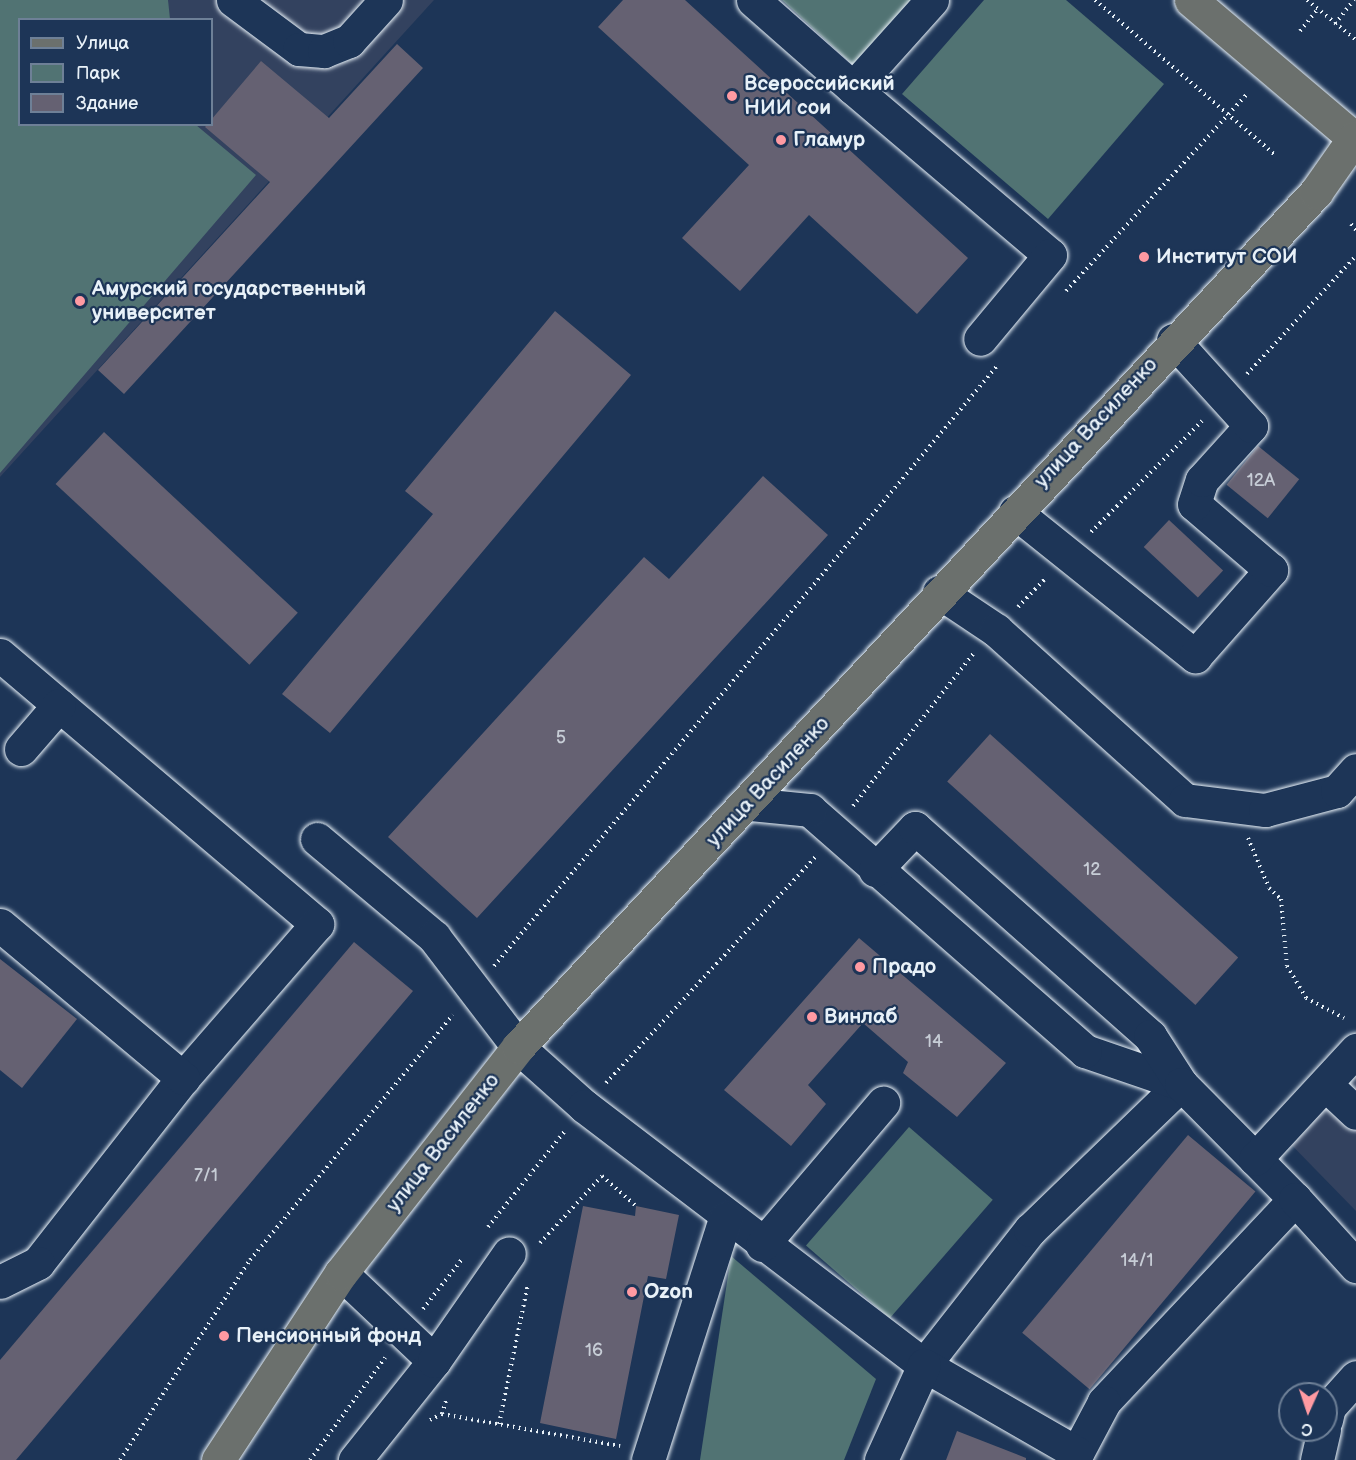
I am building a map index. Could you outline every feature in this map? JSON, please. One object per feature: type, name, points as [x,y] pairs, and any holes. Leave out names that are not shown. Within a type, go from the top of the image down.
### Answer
[{"type":"main road","points":[[1191,0],[1355,137]]},
{"type":"main road","name":"улица Василенко","points":[[218,1460],[341,1273],[518,1047],[749,804],[939,592],[1173,340],[1316,192],[1355,137]]},
{"type":"lane","points":[[233,0],[299,49],[324,51],[349,41],[386,0]]},
{"type":"lane","points":[[753,0],[1050,255],[991,350]]},
{"type":"lane","points":[[853,88],[932,0]]},
{"type":"lane","points":[[1015,512],[1195,656],[1271,570],[1194,504],[1202,480],[1251,426],[1173,340]]},
{"type":"lane","points":[[939,592],[996,630],[1185,800],[1265,810],[1350,790]]},
{"type":"lane","points":[[0,655],[317,924],[183,1078],[38,1263],[0,1282]]},
{"type":"lane","points":[[21,749],[58,705]]},
{"type":"lane","points":[[749,804],[810,810],[875,870],[1085,1051],[1181,1084]]},
{"type":"lane","points":[[875,870],[915,828],[1150,1036],[1181,1084],[1295,1199],[1356,1266]]},
{"type":"lane","points":[[317,839],[434,937],[518,1047],[725,1218],[924,1365],[1085,1458],[1104,1402],[1295,1199]]},
{"type":"lane","points":[[0,925],[183,1078]]},
{"type":"lane","points":[[1255,1159],[1356,1050]]},
{"type":"lane","points":[[881,1460],[924,1365],[1029,1230],[1181,1084]]},
{"type":"lane","points":[[1324,1084],[1356,1113]]},
{"type":"lane","points":[[762,1245],[883,1103]]},
{"type":"lane","points":[[649,1456],[725,1218]]},
{"type":"lane","points":[[355,1460],[522,1250]]},
{"type":"lane","points":[[341,1273],[434,1361]]},
{"type":"lane","points":[[1338,1397],[1356,1377]]},
{"type":"lane","points":[[1317,1460],[1321,1442]]},
{"type":"path","points":[[1095,0],[1274,153]]},
{"type":"path","points":[[1307,0],[1356,39]]},
{"type":"path","points":[[1335,24],[1354,0]]},
{"type":"path","points":[[1300,31],[1317,10]]},
{"type":"path","points":[[1057,300],[1246,95]]},
{"type":"path","points":[[1351,224],[1356,230]]},
{"type":"path","points":[[120,1460],[250,1260],[474,990],[991,350]]},
{"type":"path","points":[[1245,807],[1249,846],[1269,888],[1281,899],[1287,966],[1306,998],[1338,1019],[1356,1017]]},
{"type":"path","points":[[522,1250],[602,1176],[636,1206]]},
{"type":"path","points":[[499,1424],[529,1281]]},
{"type":"path","points":[[424,1422],[442,1414],[649,1456]]},
{"type":"shaded area","name":"Амурский государственный университет","points":[[0,0],[434,0],[0,477]]},
{"type":"shaded area","points":[[1356,1040],[1356,1211],[1275,1128]]},
{"type":"green space","name":"Амурский государственный университет","points":[[0,0],[168,0],[170,18],[18,18],[18,126],[197,126],[256,175],[0,473]]},
{"type":"green space","points":[[782,0],[914,0],[853,65]]},
{"type":"green space","points":[[984,0],[1066,0],[1164,84],[1048,219],[902,94]]},
{"type":"green space","points":[[909,1127],[993,1200],[890,1318],[806,1245]]},
{"type":"green space","points":[[731,1256],[876,1379],[844,1460],[700,1460]]},
{"type":"building","name":"Всероссийский НИИ сои","points":[[623,0],[685,0],[968,258],[917,314],[809,215],[740,291],[682,238],[749,165],[598,27]]},
{"type":"building","points":[[397,44],[423,68],[124,394],[98,370],[270,182],[205,127],[213,126],[213,118],[261,61],[329,118]]},
{"type":"building","points":[[555,311],[631,375],[330,733],[282,694],[433,514],[405,491]]},
{"type":"building","points":[[104,432],[298,613],[249,665],[56,484]]},
{"type":"building","points":[[1258,446],[1299,479],[1268,518],[1227,485]]},
{"type":"building","points":[[763,476],[828,535],[477,918],[388,837],[644,557],[669,579]]},
{"type":"building","points":[[1169,520],[1223,570],[1198,598],[1144,547]]},
{"type":"building","points":[[990,734],[1238,957],[1195,1005],[947,782]]},
{"type":"building","points":[[859,938],[1006,1063],[957,1117],[903,1073],[908,1062],[863,1023],[808,1085],[826,1104],[791,1146],[724,1090]]},
{"type":"building","points":[[354,942],[413,991],[16,1460],[0,1460],[0,1360]]},
{"type":"building","points":[[0,959],[77,1019],[22,1088],[0,1070]]},
{"type":"building","points":[[1188,1135],[1255,1192],[1090,1389],[1022,1333]]},
{"type":"building","points":[[583,1206],[635,1216],[636,1206],[679,1215],[666,1279],[648,1276],[616,1439],[540,1423]]},
{"type":"building","points":[[957,1431],[1026,1458],[1026,1460],[946,1460]]},
{"type":"place","name":"Всероссийский НИИ сои","points":[[732,96]]},
{"type":"place","name":"Гламур","points":[[781,140]]},
{"type":"place","name":"Институт СОИ","points":[[1144,257]]},
{"type":"place","name":"Амурский государственный университет","points":[[80,301]]},
{"type":"place","name":"Прадо","points":[[860,967]]},
{"type":"place","name":"Винлаб","points":[[812,1017]]},
{"type":"place","name":"Ozon","points":[[632,1292]]},
{"type":"place","name":"Пенсионный фонд","points":[[224,1336]]}]
